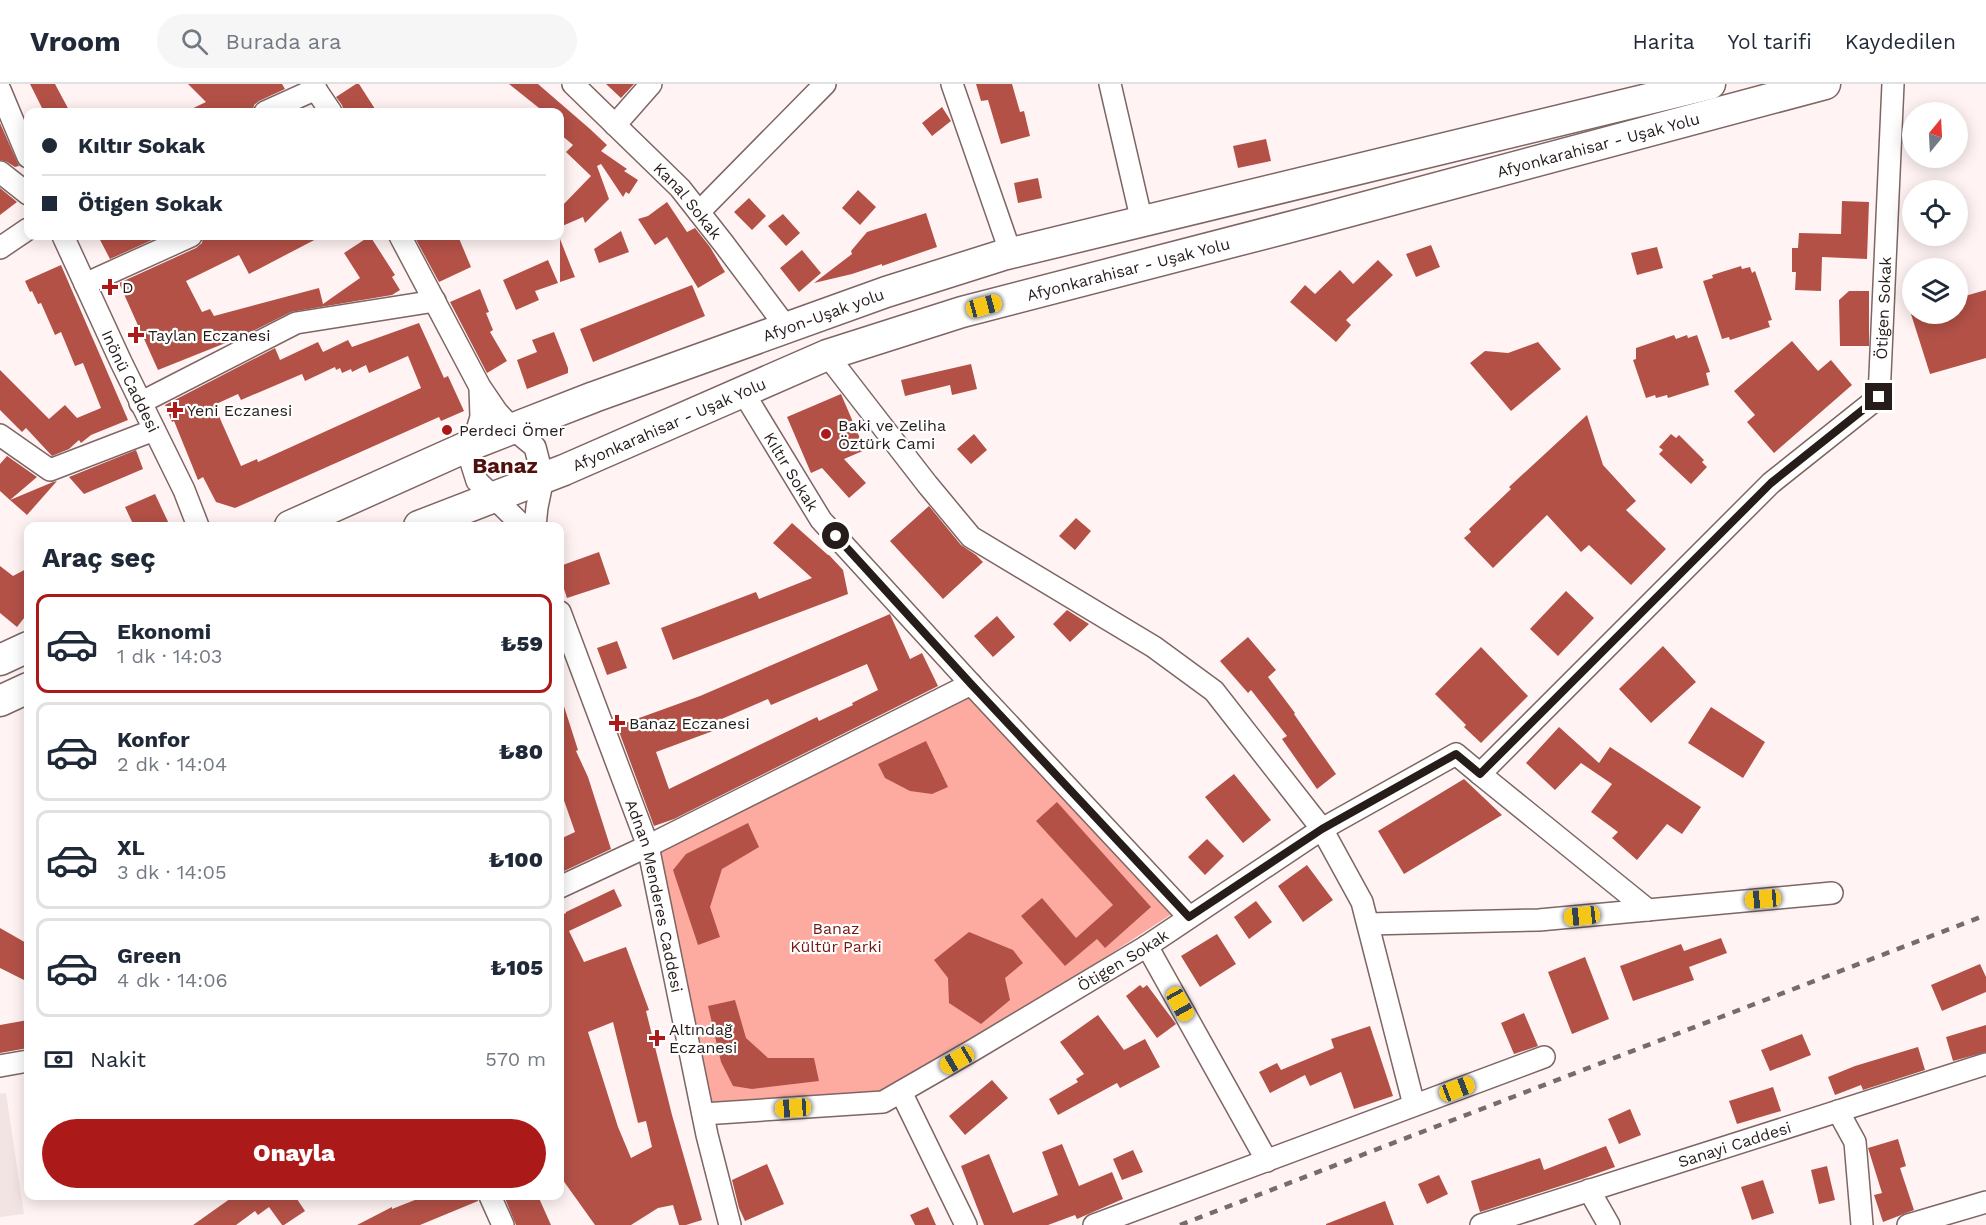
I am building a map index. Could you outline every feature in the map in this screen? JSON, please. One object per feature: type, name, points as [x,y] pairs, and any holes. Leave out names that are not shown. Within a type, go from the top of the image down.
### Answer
[{"type":"highway","name":"Afyonkarahisar - Uşak Yolu","points":[[1142,222],[1710,84]]},
{"type":"highway","name":"Afyonkarahisar - Uşak Yolu","points":[[429,522],[543,478],[827,355],[962,312],[1825,84]]},
{"type":"highway","name":"Afyon-Uşak yolu","points":[[512,428],[886,292],[1011,254],[1142,222]]},
{"type":"highway","points":[[299,522],[512,428]]},
{"type":"highway","points":[[0,701],[24,690]]},
{"type":"street","name":"Kanal Sokak","points":[[573,84],[680,188],[787,328]]},
{"type":"street","points":[[615,125],[651,84]]},
{"type":"street","points":[[699,212],[825,84]]},
{"type":"street","points":[[952,84],[1011,254]]},
{"type":"street","points":[[1110,84],[1142,222]]},
{"type":"street","name":"Ötigen Sokak","points":[[703,1114],[883,1102],[1147,946],[1322,829],[1456,754],[1480,774],[1771,483],[1879,397],[1893,84]]},
{"type":"street","points":[[273,108],[314,86],[328,108]]},
{"type":"street","points":[[0,90],[24,147]]},
{"type":"street","points":[[0,172],[24,191]]},
{"type":"street","points":[[0,248],[24,232]]},
{"type":"street","name":"Inönü Caddesi","points":[[65,240],[196,522]]},
{"type":"street","points":[[85,284],[182,240]]},
{"type":"street","points":[[402,240],[480,387],[497,412],[535,447],[543,478],[535,522]]},
{"type":"street","points":[[140,403],[296,323],[435,302]]},
{"type":"street","points":[[827,355],[971,537],[1154,647],[1214,691],[1322,829],[1362,902],[1414,1105]]},
{"type":"street","points":[[480,387],[481,417],[473,444],[471,462],[477,481],[519,522]]},
{"type":"street","name":"Kıltır Sokak","points":[[743,392],[821,520],[1189,917]]},
{"type":"street","points":[[0,435],[50,470],[154,430]]},
{"type":"street","name":"Adnan Menderes Caddesi","points":[[564,623],[648,846],[703,1114],[730,1225]]},
{"type":"street","points":[[564,884],[648,846],[971,684]]},
{"type":"street","points":[[1480,774],[1647,910]]},
{"type":"street","points":[[1368,924],[1539,920],[1832,893]]},
{"type":"street","points":[[1147,946],[1267,1161]]},
{"type":"street","points":[[1094,1225],[1544,1057]]},
{"type":"street","points":[[0,1066],[24,1062]]},
{"type":"street","name":"Sanayi Caddesi","points":[[1481,1225],[1986,1064]]},
{"type":"street","points":[[901,1092],[966,1225]]},
{"type":"street","points":[[1838,1111],[1856,1142],[1862,1225]]},
{"type":"street","points":[[1589,1190],[1609,1225]]},
{"type":"street","points":[[492,1200],[503,1225]]},
{"type":"street","points":[[1908,1225],[1986,1202]]},
{"type":"shaded area","points":[[6,1093],[24,1214],[0,1217],[0,1094]]},
{"type":"green space","name":"Banaz Kültür Parki","points":[[974,687],[1181,908],[883,1102],[703,1114],[648,846]]},
{"type":"building","points":[[30,84],[55,84],[68,108],[42,108]]},
{"type":"building","points":[[188,84],[282,84],[285,89],[259,101],[254,108],[193,108],[206,102]]},
{"type":"building","points":[[359,84],[374,108],[343,108],[336,97]]},
{"type":"building","points":[[509,84],[538,84],[590,129],[607,145],[601,151],[627,169],[624,171],[638,180],[629,194],[626,192],[623,197],[601,164],[597,166],[609,199],[585,223],[583,217],[564,225],[564,204],[591,176],[566,152],[573,145],[564,137],[564,108],[539,108]]},
{"type":"building","points":[[606,84],[634,84],[621,98]]},
{"type":"building","points":[[976,84],[1012,84],[1020,112],[1024,111],[1030,136],[1001,144],[988,100],[981,101]]},
{"type":"building","points":[[942,107],[951,121],[932,136],[922,123]]},
{"type":"building","points":[[0,123],[19,166],[15,167],[0,160]]},
{"type":"building","points":[[1266,139],[1271,161],[1238,168],[1233,146]]},
{"type":"building","points":[[1038,178],[1042,198],[1018,203],[1014,183]]},
{"type":"building","points":[[0,188],[17,202],[0,215]]},
{"type":"building","points":[[858,190],[876,207],[860,225],[842,208]]},
{"type":"building","points":[[749,198],[766,216],[752,230],[734,212]]},
{"type":"building","points":[[1842,201],[1869,202],[1867,259],[1822,257],[1821,291],[1795,290],[1796,272],[1792,272],[1792,248],[1798,248],[1799,233],[1841,234]]},
{"type":"building","points":[[667,202],[687,232],[695,228],[725,272],[698,288],[667,237],[655,245],[638,219],[648,216]]},
{"type":"building","points":[[926,213],[937,247],[882,266],[882,264],[814,283],[852,254],[851,251],[867,232]]},
{"type":"building","points":[[783,214],[800,233],[786,246],[768,226]]},
{"type":"building","points":[[621,231],[629,252],[599,263],[594,249]]},
{"type":"building","points":[[100,240],[152,240],[110,259]]},
{"type":"building","points":[[202,240],[314,240],[249,274],[239,255],[186,281],[202,312],[210,309],[214,316],[319,288],[323,304],[360,278],[344,253],[364,240],[373,240],[395,275],[392,277],[400,290],[392,295],[291,312],[243,336],[158,370],[119,283],[196,248]]},
{"type":"building","points":[[416,240],[460,240],[471,267],[439,282]]},
{"type":"building","points":[[560,240],[560,240],[575,277],[560,282]]},
{"type":"building","points":[[1431,245],[1440,267],[1416,277],[1406,254]]},
{"type":"building","points":[[1657,247],[1663,268],[1637,275],[1631,253]]},
{"type":"building","points":[[802,250],[821,273],[799,292],[780,268]]},
{"type":"building","points":[[548,260],[558,283],[535,291],[539,300],[516,310],[503,280]]},
{"type":"building","points":[[1378,260],[1393,275],[1346,320],[1351,325],[1336,342],[1290,302],[1305,285],[1315,294],[1340,270],[1353,284]]},
{"type":"building","points":[[61,265],[128,420],[91,435],[81,443],[79,440],[69,449],[52,456],[26,428],[22,432],[0,410],[0,370],[49,419],[65,405],[77,418],[101,408],[83,363],[75,366],[61,332],[55,335],[41,303],[38,304],[25,281]]},
{"type":"building","points":[[1741,266],[1742,269],[1750,267],[1752,273],[1755,271],[1772,320],[1768,321],[1770,327],[1730,340],[1729,337],[1722,339],[1703,281],[1713,278],[1712,275]]},
{"type":"building","points":[[692,285],[705,316],[593,362],[580,329]]},
{"type":"building","points":[[480,289],[489,312],[486,313],[493,330],[490,332],[507,361],[487,373],[450,302]]},
{"type":"building","points":[[1986,290],[1986,358],[1930,374],[1914,324],[1968,324],[1968,295]]},
{"type":"building","points":[[1849,291],[1869,291],[1869,346],[1840,346],[1839,300]]},
{"type":"building","points":[[419,323],[444,378],[448,376],[464,411],[441,421],[439,417],[235,508],[216,502],[203,477],[198,480],[165,405],[275,348],[280,360],[318,342],[323,352],[348,340],[352,347]],"holes":[[[408,356],[421,388],[258,462],[257,459],[241,466],[214,405],[238,394],[241,400],[302,374],[305,381],[335,367],[336,370],[340,368],[342,373],[351,369],[352,372],[366,365],[369,373]]]},
{"type":"building","points":[[554,332],[568,373],[527,389],[517,360],[537,352],[532,340]]},
{"type":"building","points":[[1674,335],[1676,339],[1687,335],[1688,338],[1697,335],[1710,372],[1706,373],[1709,385],[1668,398],[1667,395],[1656,398],[1655,395],[1646,398],[1633,360],[1636,359],[1636,348]]},
{"type":"building","points":[[1792,341],[1818,371],[1831,360],[1852,385],[1774,453],[1747,422],[1755,415],[1734,391]]},
{"type":"building","points":[[1538,342],[1561,369],[1511,411],[1470,363],[1485,351],[1508,353]]},
{"type":"building","points":[[971,364],[977,389],[952,395],[950,385],[905,396],[901,380]]},
{"type":"building","name":"Baki ve Zeliha Öztürk Cami","points":[[841,394],[865,450],[844,459],[866,483],[849,498],[822,468],[811,473],[787,417]]},
{"type":"building","points":[[1587,415],[1603,465],[1636,501],[1626,510],[1666,549],[1631,585],[1589,545],[1581,552],[1547,515],[1493,568],[1464,538],[1471,532],[1469,529],[1511,489],[1509,487]]},
{"type":"building","points":[[974,434],[987,450],[971,464],[957,449]]},
{"type":"building","points":[[1671,434],[1676,438],[1679,435],[1704,460],[1702,462],[1707,467],[1691,484],[1659,454],[1663,450],[1659,447]]},
{"type":"building","points":[[136,450],[143,469],[84,494],[69,477]]},
{"type":"building","points":[[7,456],[37,477],[10,500],[0,491],[0,464]]},
{"type":"building","points":[[57,481],[27,515],[10,500],[53,482]]},
{"type":"building","points":[[155,494],[168,522],[132,522],[125,507]]},
{"type":"building","points":[[929,506],[961,545],[983,562],[943,599],[890,541]]},
{"type":"building","points":[[1076,518],[1091,531],[1075,550],[1059,536]]},
{"type":"building","points":[[792,523],[843,570],[848,594],[673,660],[661,628],[756,592],[759,599],[812,578],[773,543]]},
{"type":"building","points":[[599,552],[610,584],[567,598],[564,589],[564,565]]},
{"type":"building","points":[[0,566],[13,576],[24,570],[24,618],[17,627],[0,613]]},
{"type":"building","points":[[1566,591],[1594,618],[1558,656],[1530,629]]},
{"type":"building","points":[[1067,610],[1089,624],[1070,642],[1053,624]]},
{"type":"building","points":[[890,614],[910,659],[922,653],[938,686],[674,819],[654,826],[617,726],[700,696]],"holes":[[[867,664],[878,690],[852,703],[853,705],[819,721],[817,717],[669,789],[656,752],[713,731],[710,724],[768,699],[771,705]]]},
{"type":"building","points":[[997,616],[1015,637],[993,657],[974,636]]},
{"type":"building","points":[[1248,637],[1276,670],[1268,677],[1336,774],[1317,789],[1282,739],[1287,736],[1251,690],[1248,693],[1220,661]]},
{"type":"building","points":[[617,641],[627,668],[607,675],[597,648]]},
{"type":"building","points":[[1663,646],[1696,682],[1651,723],[1619,689]]},
{"type":"building","points":[[1481,647],[1528,696],[1481,743],[1435,694]]},
{"type":"building","points":[[564,706],[578,750],[576,751],[588,777],[611,849],[564,871],[564,837],[575,832],[564,800]]},
{"type":"building","points":[[1711,707],[1765,742],[1743,778],[1688,743]]},
{"type":"building","points":[[1559,727],[1599,763],[1610,747],[1701,807],[1682,834],[1667,824],[1637,860],[1612,838],[1618,832],[1591,812],[1612,784],[1581,763],[1555,790],[1526,763]]},
{"type":"building","points":[[926,741],[948,787],[932,794],[910,791],[885,778],[878,764]]},
{"type":"building","points":[[1234,774],[1271,820],[1243,843],[1205,797]]},
{"type":"building","points":[[1464,779],[1502,815],[1404,874],[1378,831]]},
{"type":"building","points":[[1057,802],[1151,907],[1105,948],[1097,939],[1065,966],[1021,916],[1042,898],[1076,938],[1113,905],[1036,821]]},
{"type":"building","points":[[748,823],[759,847],[722,869],[710,907],[720,937],[698,945],[673,870],[686,854]]},
{"type":"building","points":[[1207,839],[1224,856],[1205,875],[1188,857]]},
{"type":"building","points":[[1307,865],[1333,900],[1303,922],[1278,886]]},
{"type":"building","points":[[614,889],[622,906],[569,931],[584,962],[626,947],[649,1010],[646,1011],[672,1115],[702,1220],[679,1225],[673,1205],[658,1208],[631,1225],[595,1225],[564,1182],[564,914]],"holes":[[[613,1022],[638,1123],[646,1121],[652,1147],[631,1158],[618,1127],[588,1032]]]},
{"type":"building","points":[[1256,901],[1272,922],[1249,939],[1234,917]]},
{"type":"building","points":[[0,928],[24,942],[24,980],[0,968]]},
{"type":"building","points":[[969,932],[1013,950],[1023,963],[1005,978],[1010,1000],[981,1024],[949,1003],[948,978],[934,960]]},
{"type":"building","points":[[1217,934],[1236,964],[1200,987],[1181,956]]},
{"type":"building","points":[[1721,938],[1727,953],[1689,967],[1694,980],[1633,1001],[1620,966],[1681,944],[1684,951]]},
{"type":"building","points":[[1585,957],[1609,1019],[1572,1034],[1548,972]]},
{"type":"building","points":[[1980,964],[1986,977],[1986,992],[1942,1011],[1931,985]]},
{"type":"building","points":[[1140,985],[1143,988],[1147,985],[1176,1024],[1157,1038],[1126,996]]},
{"type":"building","points":[[735,1000],[746,1038],[768,1058],[814,1058],[819,1081],[752,1089],[733,1086],[721,1062],[708,1006]]},
{"type":"building","points":[[1524,1013],[1538,1046],[1514,1054],[1501,1023]]},
{"type":"building","points":[[1098,1015],[1124,1050],[1145,1039],[1160,1067],[1120,1088],[1117,1083],[1058,1115],[1049,1099],[1078,1082],[1076,1079],[1084,1074],[1060,1042]]},
{"type":"building","points":[[24,1021],[24,1049],[0,1053],[0,1025]]},
{"type":"building","points":[[1986,1025],[1986,1052],[1953,1061],[1946,1037]]},
{"type":"building","points":[[1370,1026],[1393,1096],[1354,1109],[1341,1072],[1310,1086],[1305,1075],[1270,1093],[1259,1072],[1277,1063],[1281,1070],[1334,1048],[1331,1039]]},
{"type":"building","points":[[1802,1034],[1811,1055],[1770,1071],[1761,1050]]},
{"type":"building","points":[[1918,1047],[1925,1070],[1863,1090],[1861,1085],[1835,1095],[1828,1077],[1855,1066]]},
{"type":"building","points":[[992,1080],[1008,1098],[965,1135],[949,1116]]},
{"type":"building","points":[[1773,1087],[1781,1111],[1737,1124],[1729,1101]]},
{"type":"building","points":[[1630,1109],[1641,1135],[1619,1144],[1608,1119]]},
{"type":"building","points":[[1898,1139],[1906,1166],[1900,1168],[1914,1210],[1883,1222],[1874,1195],[1882,1193],[1868,1148]]},
{"type":"building","points":[[1062,1144],[1079,1186],[1112,1172],[1123,1199],[1077,1219],[1075,1215],[1048,1225],[984,1225],[961,1166],[989,1154],[1013,1213],[1058,1195],[1042,1152]]},
{"type":"building","points":[[1606,1146],[1615,1167],[1480,1212],[1471,1181],[1540,1158],[1544,1170]]},
{"type":"building","points":[[1133,1150],[1143,1172],[1122,1180],[1113,1159]]},
{"type":"building","points":[[767,1164],[784,1204],[745,1221],[732,1180]]},
{"type":"building","points":[[1827,1166],[1835,1200],[1819,1204],[1811,1170]]},
{"type":"building","points":[[1439,1175],[1448,1194],[1427,1204],[1418,1184]]},
{"type":"building","points":[[1763,1180],[1774,1213],[1752,1220],[1741,1187]]},
{"type":"building","points":[[228,1200],[298,1200],[305,1211],[284,1225],[269,1207],[258,1215],[255,1211],[236,1225],[193,1225]]},
{"type":"building","points":[[415,1200],[478,1201],[420,1225],[357,1225],[392,1207],[392,1209]]},
{"type":"building","points":[[506,1200],[540,1200],[551,1225],[516,1225]]},
{"type":"building","points":[[1385,1201],[1394,1225],[1326,1225],[1326,1224]]},
{"type":"building","points":[[928,1207],[936,1225],[915,1225],[910,1215]]},
{"type":"railway","points":[[1180,1225],[1986,915]]},
{"type":"place","name":"D","points":[[110,287]]},
{"type":"place","name":"Taylan Eczanesi","points":[[136,335]]},
{"type":"place","name":"Yeni Eczanesi","points":[[175,410]]},
{"type":"place","name":"Perdeci Ömer","points":[[447,430]]},
{"type":"place","name":"Baki ve Zeliha Öztürk Cami","points":[[826,434]]},
{"type":"place","name":"Banaz Eczanesi","points":[[617,723]]},
{"type":"place","name":"Altındağ Eczanesi","points":[[657,1038]]},
{"type":"district","name":"Banaz","points":[[505,465]]},
{"type":"route","points":[[836,536],[1189,917],[1322,829],[1456,754],[1480,774],[1771,483],[1879,397]]}]
